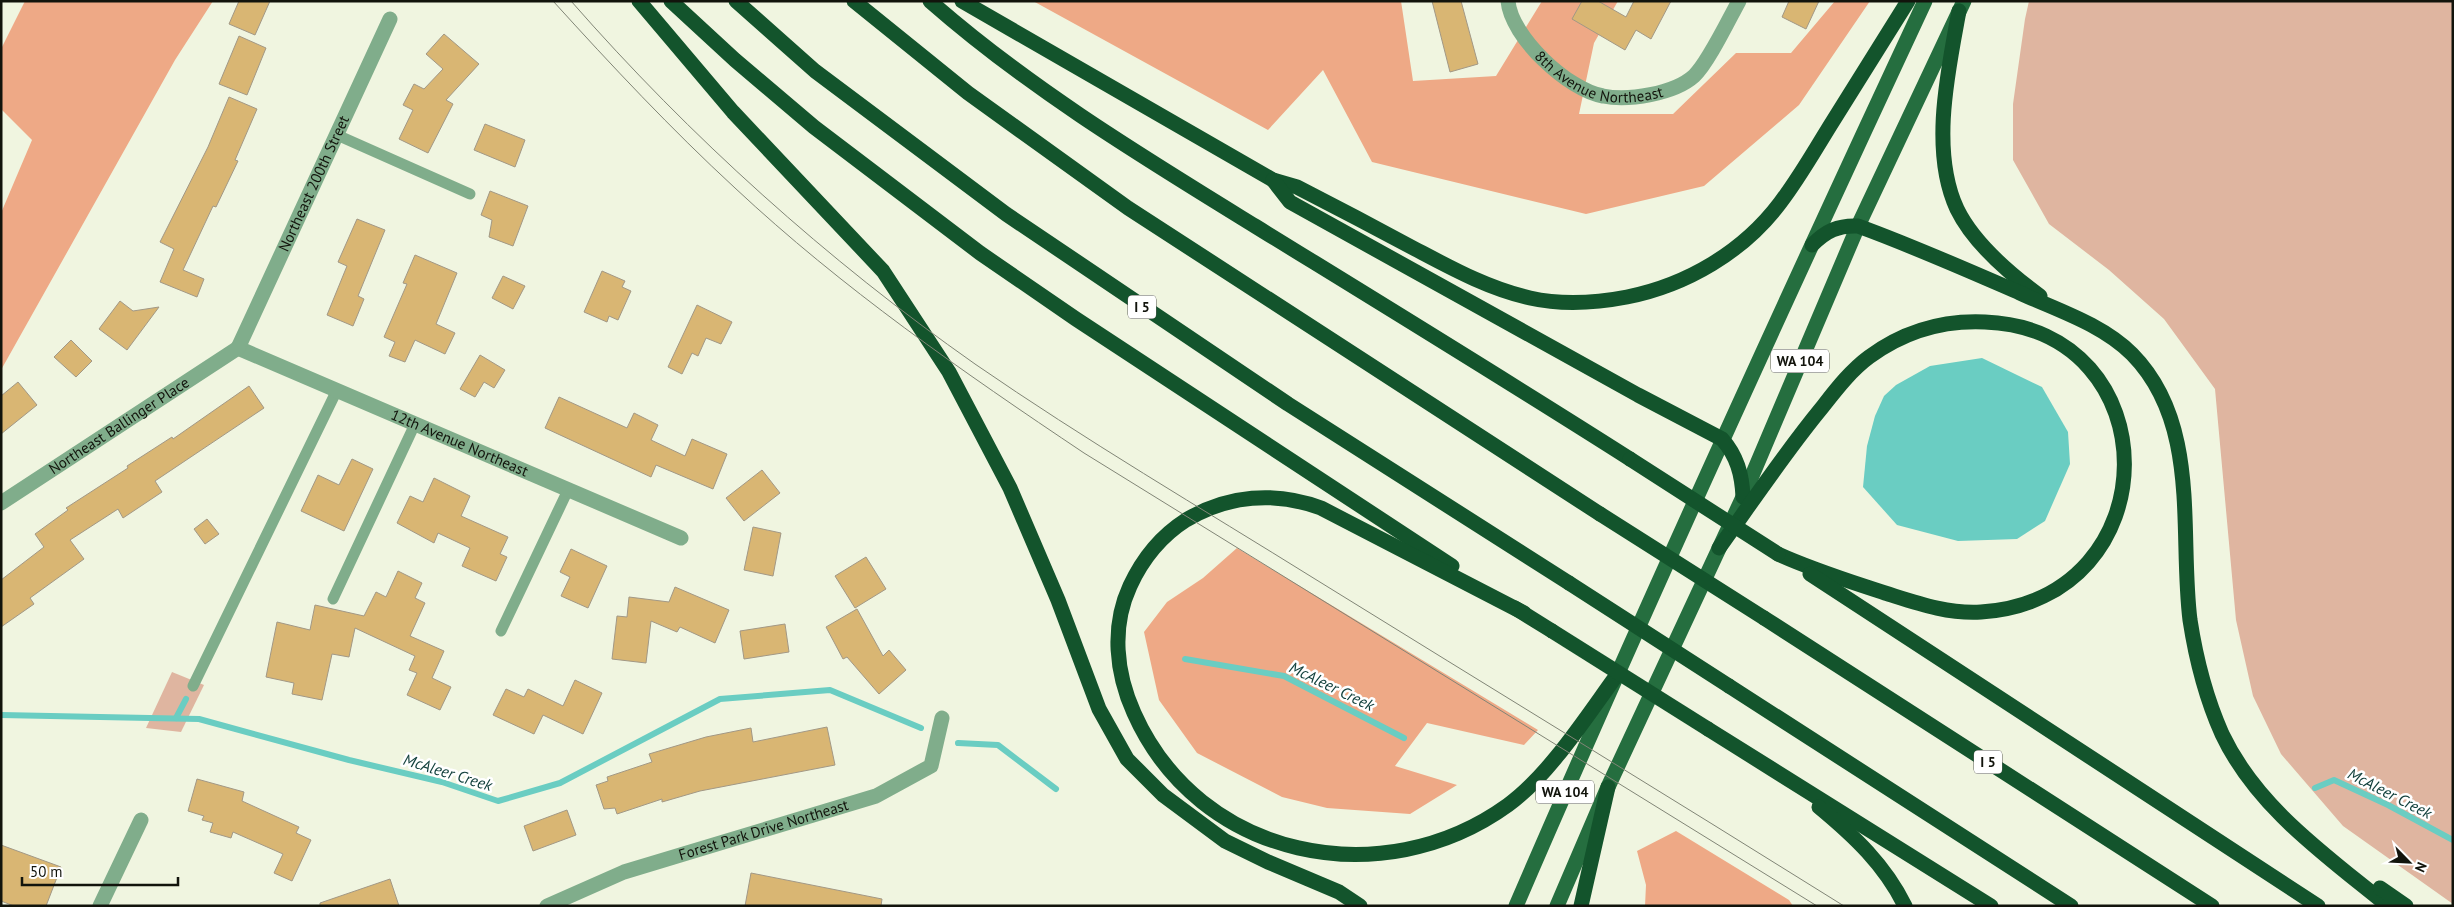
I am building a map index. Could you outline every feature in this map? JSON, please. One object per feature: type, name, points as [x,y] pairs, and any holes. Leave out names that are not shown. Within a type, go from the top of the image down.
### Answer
[{"type":"highway","points":[[639,1],[733,112],[883,271],[949,372],[1010,488],[1058,600],[1099,708],[1127,759],[1163,794],[1225,841],[1268,862],[1339,892],[1360,906]]},
{"type":"highway","points":[[670,1],[814,128],[980,253],[1076,319],[1552,631],[1991,906]]},
{"type":"highway","name":"I 5","points":[[736,1],[822,77],[1006,214],[1288,404],[2072,906]]},
{"type":"highway","name":"I 5","points":[[854,1],[968,94],[1128,208],[1600,514],[2212,906]]},
{"type":"highway","points":[[930,1],[955,23],[1053,97],[1150,161],[1630,459],[2318,906]]},
{"type":"highway","points":[[962,1],[1273,180],[1297,187],[1444,264],[1500,290],[1530,299],[1582,303],[1641,294],[1668,286],[1699,272],[1729,253],[1756,230],[1780,203],[1800,173],[1908,1]]},
{"type":"highway","points":[[1962,6],[1950,60],[1946,98],[1943,148],[1947,181],[1958,210],[1977,238],[2018,278],[2064,313]]},
{"type":"highway","points":[[1273,180],[1290,202],[1638,395],[1722,439],[1732,450],[1737,462],[1742,480],[1743,497]]},
{"type":"highway","points":[[1812,245],[1824,233],[1834,228],[1846,225],[1858,226],[2064,313],[2108,335],[2131,353],[2149,375],[2166,404],[2172,422],[2183,485],[2190,619],[2201,679],[2223,734],[2245,772],[2268,802],[2302,835],[2388,906]]},
{"type":"highway","points":[[1719,548],[1802,432],[1852,372],[1868,357],[1906,336],[1945,324],[1969,321],[1990,322],[2024,328],[2044,336],[2076,355],[2099,381],[2110,401],[2119,424],[2125,455],[2124,489],[2116,518],[2104,542],[2083,569],[2065,584],[2036,600],[2010,609],[1979,612],[1954,611],[1931,607],[1835,577],[1778,554]]},
{"type":"highway","points":[[1524,613],[1321,508],[1302,501],[1276,497],[1254,497],[1216,506],[1195,515],[1164,538],[1147,556],[1127,594],[1120,618],[1117,643],[1119,666],[1124,688],[1143,734],[1169,770],[1203,802],[1223,817],[1266,838],[1315,852],[1348,856],[1384,854],[1417,848],[1458,834],[1487,819],[1515,799],[1546,767],[1614,679]]},
{"type":"highway","points":[[1778,773],[1860,842],[1884,869],[1905,906]]},
{"type":"highway","points":[[1581,906],[1608,787]]},
{"type":"highway","points":[[2302,835],[2406,906]]},
{"type":"main road","name":"WA 104","points":[[1516,906],[1614,679],[1722,439],[1925,1]]},
{"type":"main road","name":"WA 104","points":[[1557,906],[1608,787],[1743,497],[1858,226],[1962,6]]},
{"type":"street","name":"8th Avenue Northeast","points":[[1508,1],[1523,35],[1541,59],[1570,82],[1602,96],[1635,98],[1669,89],[1694,76],[1739,1]]},
{"type":"street","name":"Northeast 200th Street","points":[[238,348],[390,19]]},
{"type":"street","name":"12th Avenue Northeast","points":[[238,348],[681,538]]},
{"type":"street","name":"Northeast Ballinger Place","points":[[1,503],[238,348]]},
{"type":"street","name":"Forest Park Drive Northeast","points":[[547,906],[624,872],[876,796],[932,766],[942,718]]},
{"type":"street","points":[[100,906],[141,820]]},
{"type":"lane","points":[[337,135],[470,194]]},
{"type":"lane","points":[[193,686],[337,390]]},
{"type":"lane","points":[[333,598],[415,424]]},
{"type":"lane","points":[[501,631],[568,490]]},
{"type":"shaded area","points":[[25,1],[213,1],[175,60],[1,370],[1,213],[32,140],[1,109],[1,49]]},
{"type":"shaded area","points":[[1033,1],[1401,1],[1413,81],[1496,76],[1542,1],[1618,1],[1594,43],[1579,114],[1673,114],[1736,53],[1791,53],[1835,1],[1870,1],[1799,105],[1704,186],[1586,214],[1372,162],[1323,70],[1268,130]]},
{"type":"shaded area","points":[[2029,1],[2453,1],[2453,904],[2343,826],[2281,754],[2253,696],[2236,620],[2215,389],[2164,319],[2109,270],[2049,224],[2013,160],[2013,104]]},
{"type":"shaded area","points":[[1237,548],[1538,730],[1524,745],[1427,723],[1395,766],[1457,785],[1410,814],[1327,808],[1282,797],[1197,753],[1159,700],[1144,632],[1167,602],[1203,578]]},
{"type":"shaded area","points":[[172,672],[204,685],[181,732],[146,728]]},
{"type":"shaded area","points":[[1676,831],[1789,900],[1793,906],[1645,906],[1646,885],[1637,851]]},
{"type":"water","points":[[1982,358],[2042,387],[2068,432],[2070,464],[2045,521],[2017,539],[1958,541],[1897,525],[1863,487],[1867,446],[1875,416],[1884,396],[1896,385],[1930,366]]},
{"type":"building","points":[[239,1],[270,1],[255,35],[229,24]]},
{"type":"building","points":[[1432,1],[1461,1],[1478,64],[1450,72]]},
{"type":"building","points":[[1582,1],[1598,1],[1626,17],[1634,1],[1671,1],[1651,39],[1636,30],[1625,50],[1572,19]]},
{"type":"building","points":[[1789,1],[1819,1],[1806,29],[1782,17]]},
{"type":"building","points":[[444,34],[479,64],[446,100],[453,104],[428,153],[399,139],[413,110],[403,105],[414,84],[424,89],[443,69],[426,54]]},
{"type":"building","points":[[239,36],[266,48],[247,95],[219,84]]},
{"type":"building","points":[[229,97],[257,109],[235,160],[238,161],[216,207],[213,206],[183,270],[204,279],[197,297],[160,282],[174,249],[160,242],[208,147]]},
{"type":"building","points":[[485,124],[525,140],[515,167],[474,150]]},
{"type":"building","points":[[490,191],[528,206],[513,246],[489,237],[492,220],[481,215]]},
{"type":"building","points":[[357,219],[385,230],[358,296],[364,299],[353,326],[327,315],[347,266],[338,262]]},
{"type":"building","points":[[415,255],[457,273],[436,324],[455,333],[445,354],[415,340],[405,362],[389,356],[395,342],[384,337],[407,284],[403,283]]},
{"type":"building","points":[[602,271],[625,281],[622,287],[631,291],[618,320],[609,316],[607,322],[584,312]]},
{"type":"building","points":[[503,276],[525,286],[513,309],[492,298]]},
{"type":"building","points":[[120,301],[133,311],[159,307],[127,350],[99,329]]},
{"type":"building","points":[[697,305],[732,322],[721,344],[706,338],[698,356],[692,353],[682,374],[668,367]]},
{"type":"building","points":[[71,340],[92,361],[76,377],[54,357]]},
{"type":"building","points":[[480,355],[505,370],[494,388],[484,382],[475,397],[460,389]]},
{"type":"building","points":[[18,382],[37,405],[1,434],[1,396]]},
{"type":"building","points":[[249,386],[264,408],[155,481],[162,492],[123,518],[118,509],[70,540],[84,559],[30,598],[34,604],[1,627],[1,580],[44,547],[35,534],[68,510],[66,508],[128,468],[127,466],[172,437],[173,439]]},
{"type":"building","points":[[559,397],[627,428],[634,413],[658,425],[651,440],[685,456],[692,439],[727,454],[713,489],[656,465],[651,477],[545,428]]},
{"type":"building","points":[[352,459],[373,469],[344,531],[301,511],[318,475],[339,485]]},
{"type":"building","points":[[762,470],[780,493],[744,521],[726,498]]},
{"type":"building","points":[[434,478],[470,496],[461,516],[508,537],[500,554],[507,557],[496,581],[462,566],[470,548],[438,533],[434,543],[397,523],[410,496],[423,502]]},
{"type":"building","points":[[207,519],[219,534],[205,544],[194,529]]},
{"type":"building","points":[[753,527],[781,533],[773,576],[744,570]]},
{"type":"building","points":[[571,549],[607,566],[588,608],[561,596],[570,577],[560,572]]},
{"type":"building","points":[[866,557],[886,589],[855,608],[835,576]]},
{"type":"building","points":[[398,571],[422,583],[415,598],[425,603],[410,636],[444,651],[432,678],[451,687],[440,710],[407,695],[417,673],[409,670],[415,656],[355,628],[349,657],[332,654],[322,700],[292,694],[294,683],[266,677],[277,622],[310,630],[315,605],[364,616],[376,592],[386,597]]},
{"type":"building","points":[[675,587],[729,610],[715,643],[680,627],[677,632],[651,621],[646,663],[612,659],[617,616],[627,617],[629,597],[669,602]]},
{"type":"building","points":[[857,609],[883,656],[889,650],[906,670],[879,694],[847,657],[843,659],[826,627]]},
{"type":"building","points":[[785,624],[789,652],[744,659],[740,631]]},
{"type":"building","points":[[575,680],[602,693],[583,734],[543,715],[534,734],[493,715],[506,689],[524,697],[528,689],[563,706]]},
{"type":"building","points":[[827,727],[835,765],[700,791],[662,802],[662,799],[617,814],[615,808],[604,809],[596,785],[608,781],[607,777],[652,762],[649,754],[706,737],[751,728],[753,742]]},
{"type":"building","points":[[197,779],[244,792],[242,801],[299,827],[296,833],[311,840],[292,881],[274,873],[283,854],[233,832],[231,838],[210,832],[213,823],[202,820],[204,816],[188,811]]},
{"type":"building","points":[[567,810],[576,835],[533,851],[524,826]]},
{"type":"building","points":[[1,845],[61,867],[46,906],[14,906],[1,901]]},
{"type":"building","points":[[751,873],[882,899],[881,906],[745,906]]},
{"type":"building","points":[[390,879],[399,906],[320,906],[320,903]]},
{"type":"waterway","name":"McAleer Creek","points":[[1185,659],[1284,676],[1404,738]]},
{"type":"waterway","name":"McAleer Creek","points":[[1,715],[199,719],[349,760],[442,782],[498,801],[560,783],[720,699],[830,690],[921,728]]},
{"type":"waterway","points":[[176,718],[186,699]]},
{"type":"waterway","name":"McAleer Creek","points":[[958,743],[998,745],[1056,789]]},
{"type":"waterway","name":"McAleer Creek","points":[[2315,788],[2334,780],[2388,805],[2453,840]]},
{"type":"tram line","points":[[553,1],[642,97],[735,188],[818,260],[904,328],[1084,453],[1817,906]]},
{"type":"tram line","points":[[571,1],[664,100],[762,194],[866,283],[975,364],[1058,420],[1844,906]]}]
